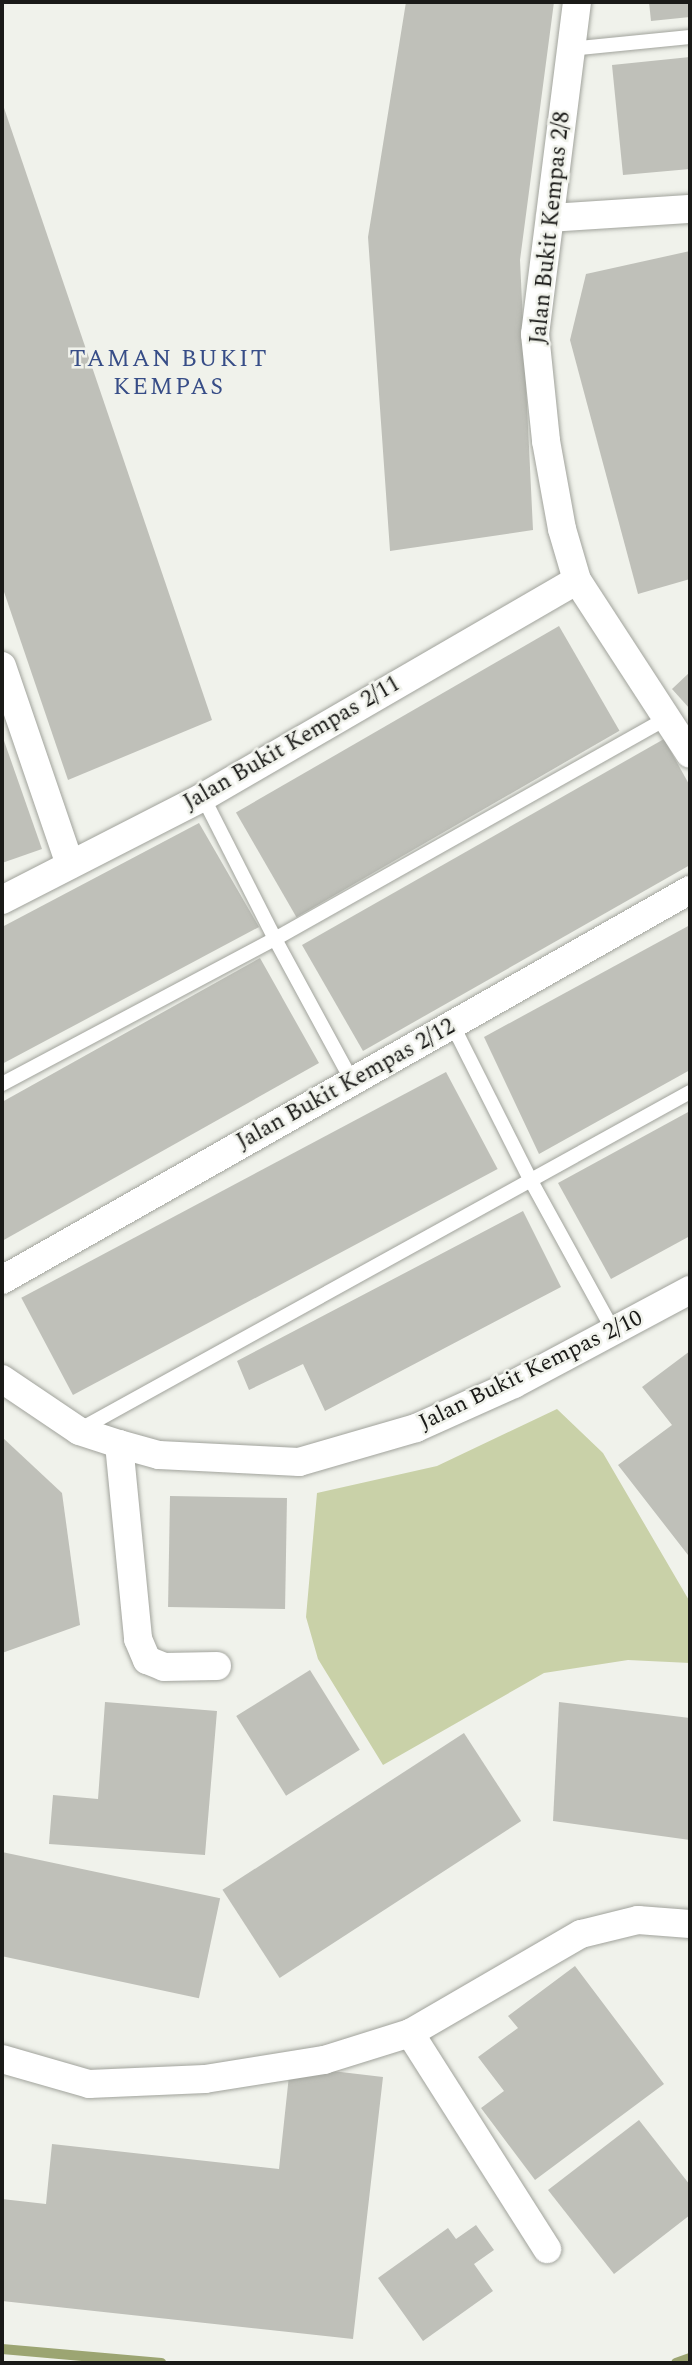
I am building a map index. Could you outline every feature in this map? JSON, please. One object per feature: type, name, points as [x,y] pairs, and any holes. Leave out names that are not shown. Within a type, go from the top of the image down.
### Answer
[{"type":"street","name":"Jalan Bukit Kempas 2/8","points":[[577,2],[535,334],[546,441],[562,529],[577,580],[690,754]]},
{"type":"street","points":[[550,218],[690,209]]},
{"type":"street","name":"Jalan Bukit Kempas 2/11","points":[[2,900],[203,797],[577,580]]},
{"type":"street","points":[[2,666],[70,865]]},
{"type":"street","name":"Jalan Bukit Kempas 2/12","points":[[2,1280],[690,890]]},
{"type":"street","name":"Jalan Bukit Kempas 2/10","points":[[2,1379],[79,1431],[119,1444],[159,1455],[299,1462],[416,1428],[514,1384],[690,1290]]},
{"type":"street","points":[[119,1444],[138,1639],[147,1660],[164,1667],[216,1666]]},
{"type":"street","points":[[2,2059],[89,2084],[205,2079],[324,2060],[410,2033],[581,1934],[638,1920],[690,1924]]},
{"type":"street","points":[[410,2033],[547,2249]]},
{"type":"lane","points":[[569,49],[690,37]]},
{"type":"lane","points":[[2,1084],[275,939],[666,719]]},
{"type":"lane","points":[[203,797],[275,939],[352,1081]]},
{"type":"lane","points":[[453,1026],[530,1179],[614,1332]]},
{"type":"lane","points":[[79,1431],[690,1092]]},
{"type":"green space","points":[[557,1409],[603,1453],[690,1602],[690,1663],[628,1660],[544,1673],[383,1765],[318,1659],[306,1617],[317,1493],[437,1466]]},
{"type":"building","points":[[406,2],[554,2],[520,260],[533,530],[390,551],[368,237]]},
{"type":"building","points":[[649,2],[690,2],[690,17],[651,21]]},
{"type":"building","points":[[690,57],[690,169],[623,175],[612,65]]},
{"type":"building","points":[[2,102],[212,720],[68,780],[2,586]]},
{"type":"building","points":[[690,251],[690,579],[638,594],[570,340],[586,274]]},
{"type":"building","points":[[559,626],[620,731],[296,917],[236,812]]},
{"type":"building","points":[[690,672],[690,709],[672,689]]},
{"type":"building","points":[[2,735],[42,849],[2,863]]},
{"type":"building","points":[[664,739],[690,786],[690,865],[363,1051],[302,945]]},
{"type":"building","points":[[199,823],[259,927],[2,1064],[2,927]]},
{"type":"building","points":[[690,925],[690,1070],[539,1154],[484,1037]]},
{"type":"building","points":[[260,958],[319,1063],[2,1241],[2,1102]]},
{"type":"building","points":[[446,1072],[498,1169],[73,1395],[21,1298]]},
{"type":"building","points":[[690,1111],[690,1236],[611,1279],[558,1183]]},
{"type":"building","points":[[523,1211],[561,1287],[325,1411],[303,1364],[249,1390],[237,1361]]},
{"type":"building","points":[[690,1351],[688,1555],[618,1465],[672,1425],[642,1387]]},
{"type":"building","points":[[2,1437],[62,1493],[80,1625],[2,1653]]},
{"type":"building","points":[[170,1496],[287,1498],[285,1609],[168,1607]]},
{"type":"building","points":[[310,1670],[360,1750],[286,1796],[236,1716]]},
{"type":"building","points":[[105,1702],[217,1711],[205,1855],[49,1844],[53,1795],[98,1799]]},
{"type":"building","points":[[559,1702],[690,1718],[690,1840],[553,1821]]},
{"type":"building","points":[[464,1733],[521,1821],[280,1978],[222,1890]]},
{"type":"building","points":[[2,1852],[220,1898],[199,1998],[2,1956]]},
{"type":"building","points":[[575,1966],[664,2084],[535,2180],[481,2108],[504,2091],[478,2057],[518,2028],[508,2016]]},
{"type":"building","points":[[290,2066],[383,2077],[353,2339],[2,2301],[2,2199],[46,2204],[52,2144],[279,2169]]},
{"type":"building","points":[[639,2120],[690,2185],[690,2215],[614,2274],[548,2190]]},
{"type":"building","points":[[476,2225],[494,2250],[474,2264],[493,2291],[423,2341],[378,2278],[448,2228],[456,2239]]},
{"type":"waterway","points":[[2,2349],[161,2363]]},
{"type":"waterway","points":[[676,2363],[690,2358]]},
{"type":"district","name":"TAMAN BUKIT KEMPAS","points":[[169,374]]}]
